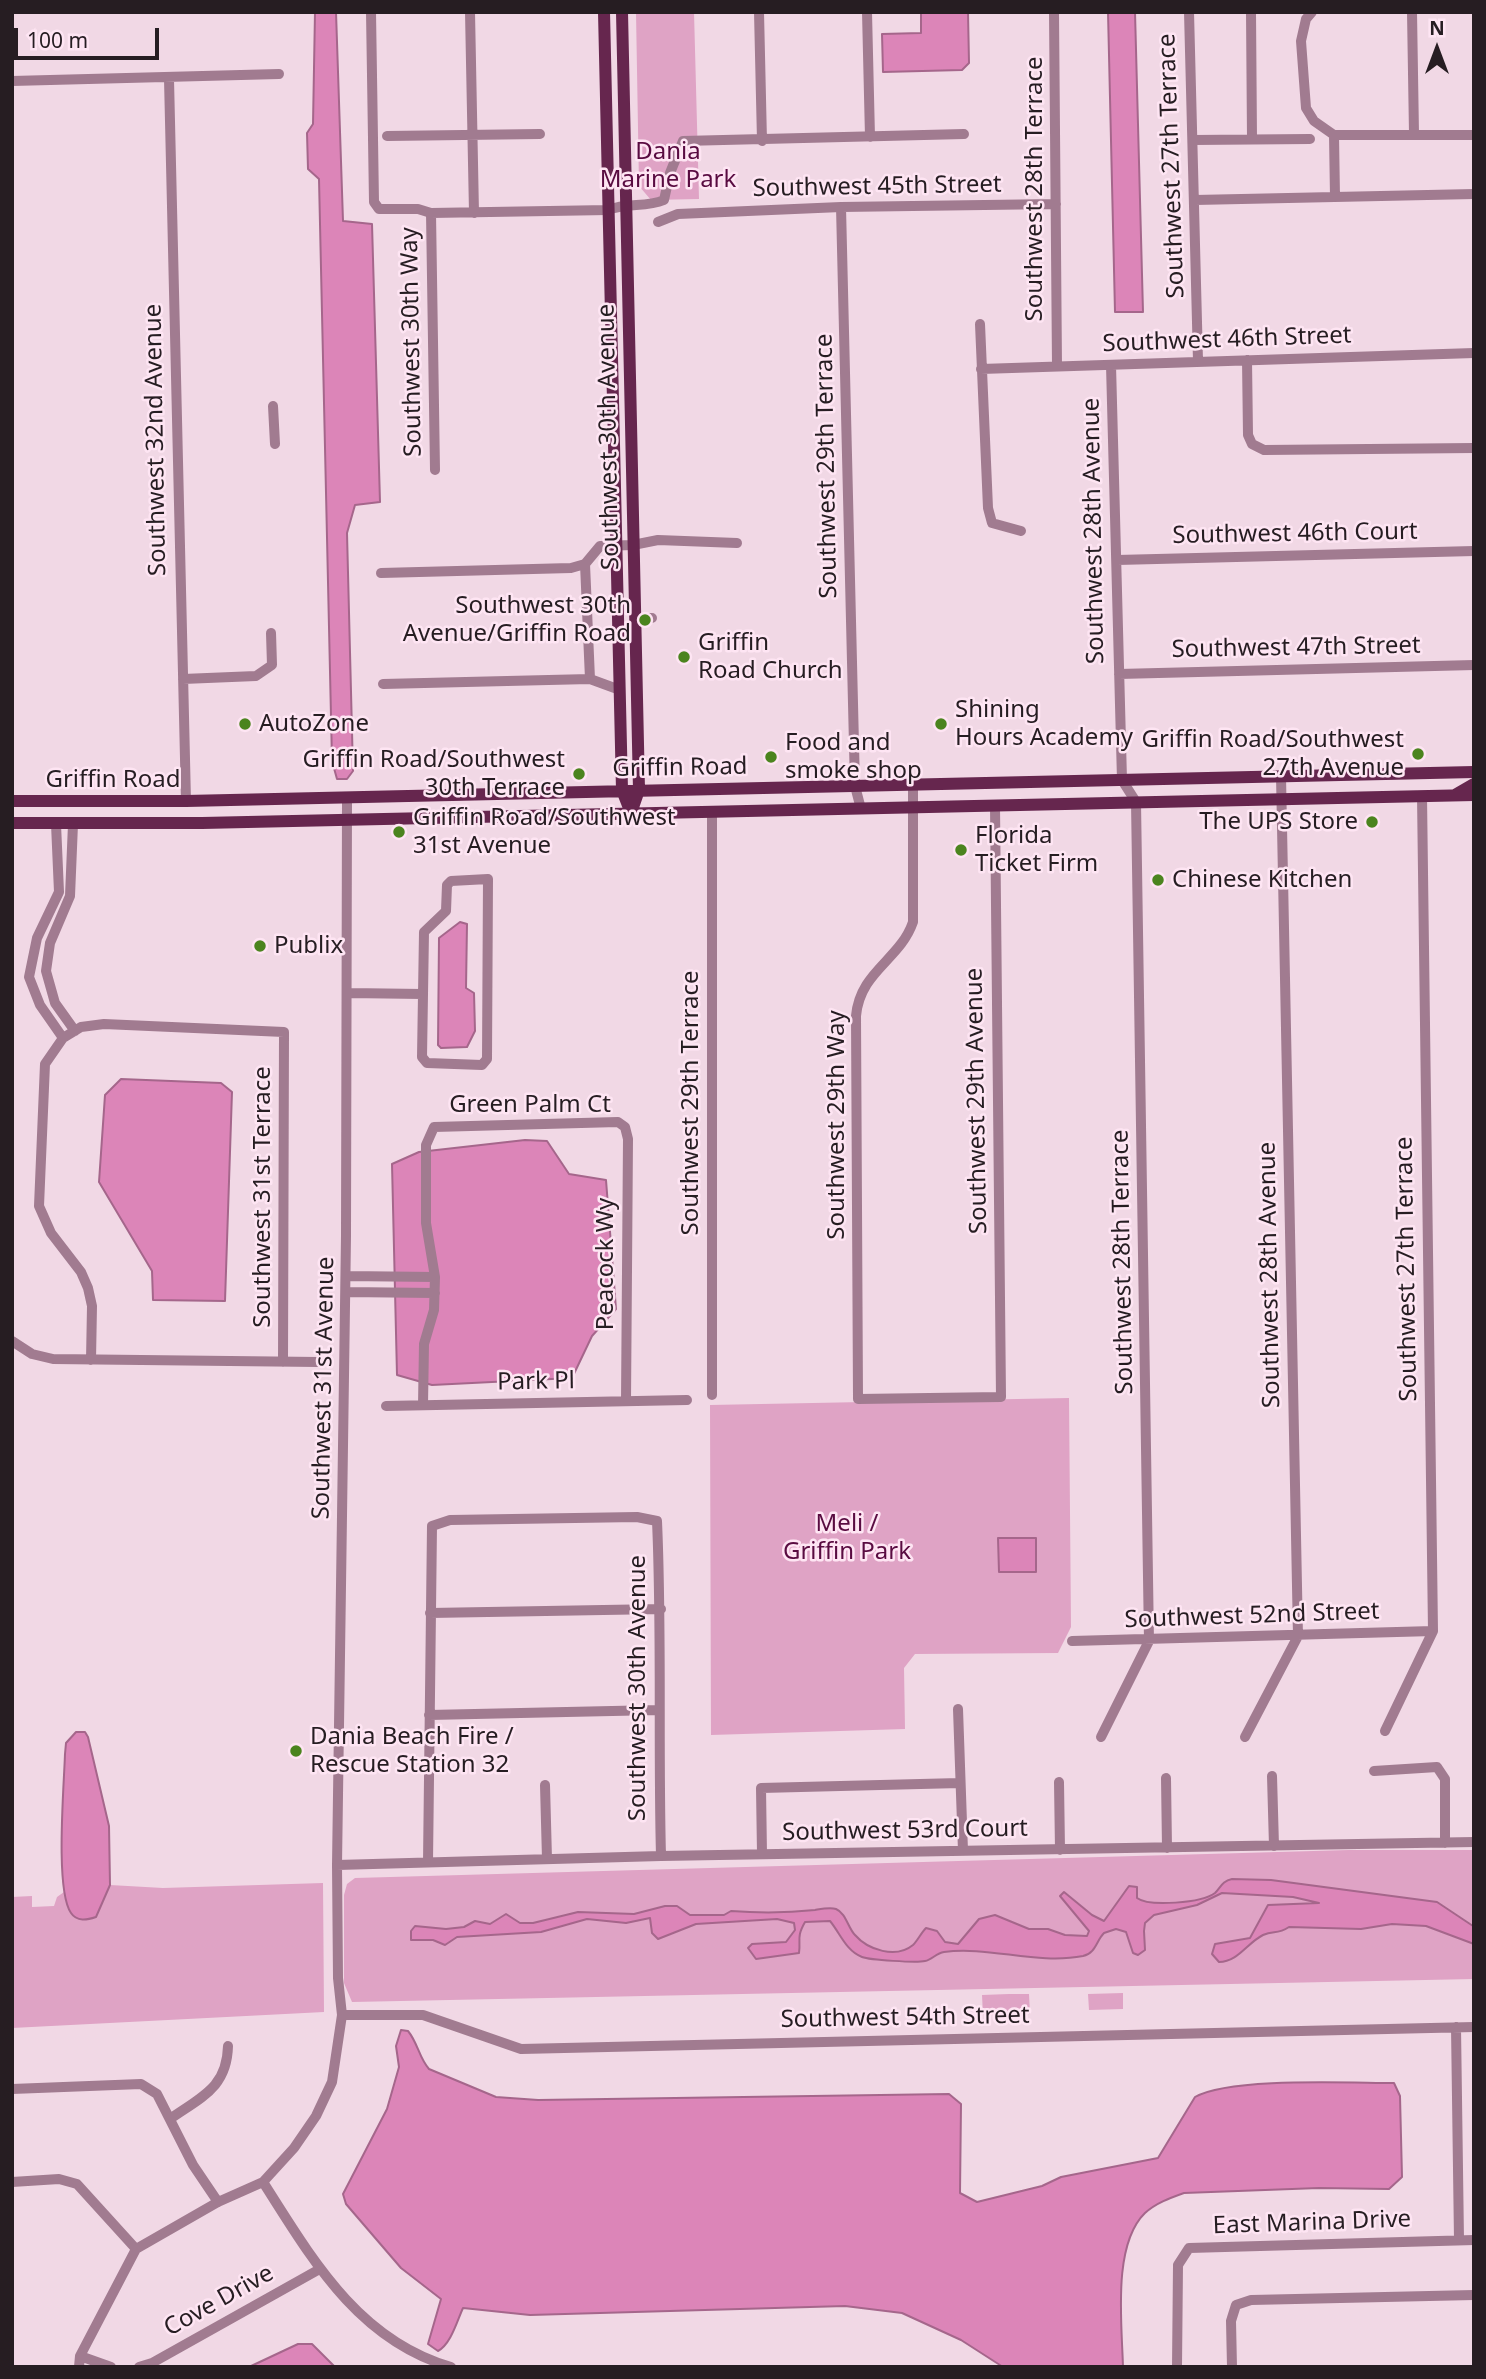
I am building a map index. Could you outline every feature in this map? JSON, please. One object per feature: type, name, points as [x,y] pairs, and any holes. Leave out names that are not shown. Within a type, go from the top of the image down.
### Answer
[{"type":"main road","name":"Southwest 30th Avenue","points":[[604,12],[621,790],[631,813]]},
{"type":"main road","name":"Southwest 30th Avenue","points":[[622,12],[639,790],[631,813]]},
{"type":"main road","name":"Griffin Road","points":[[12,801],[186,801],[1474,772]]},
{"type":"main road","points":[[1455,796],[1474,784]]},
{"type":"main road","name":"Griffin Road","points":[[12,823],[130,824],[1474,795]]},
{"type":"main road","points":[[130,824],[168,815],[186,801]]},
{"type":"street","points":[[371,12],[374,202],[379,209],[418,209],[431,214],[608,210],[625,203],[654,204],[664,200],[670,173],[683,141],[964,134]]},
{"type":"street","points":[[470,12],[474,213]]},
{"type":"street","points":[[759,12],[762,141]]},
{"type":"street","points":[[867,12],[870,137]]},
{"type":"street","name":"Southwest 28th Terrace","points":[[1054,12],[1057,366]]},
{"type":"street","name":"Southwest 27th Terrace","points":[[1189,12],[1198,361]]},
{"type":"street","points":[[1251,12],[1252,139]]},
{"type":"street","points":[[1312,12],[1306,19],[1301,41],[1306,108],[1314,121],[1334,135],[1474,135]]},
{"type":"street","points":[[1412,12],[1415,134]]},
{"type":"street","points":[[12,81],[169,79],[279,74]]},
{"type":"street","name":"Southwest 32nd Avenue","points":[[169,79],[186,801]]},
{"type":"street","points":[[387,136],[540,134]]},
{"type":"street","points":[[1334,135],[1335,198]]},
{"type":"street","points":[[1193,139],[1310,139]]},
{"type":"street","points":[[1195,200],[1474,194]]},
{"type":"street","name":"Southwest 45th Street","points":[[658,222],[678,214],[841,206],[1056,204]]},
{"type":"street","name":"Southwest 29th Terrace","points":[[841,206],[855,786],[861,808]]},
{"type":"street","name":"Southwest 30th Way","points":[[431,214],[435,470]]},
{"type":"street","points":[[979,324],[988,508],[992,523],[1021,531]]},
{"type":"street","name":"Southwest 46th Street","points":[[981,369],[1474,353]]},
{"type":"street","points":[[1247,360],[1248,435],[1252,444],[1264,450],[1474,448]]},
{"type":"street","name":"Southwest 28th Avenue","points":[[1111,365],[1122,780]]},
{"type":"street","points":[[273,406],[275,444]]},
{"type":"street","points":[[381,573],[571,568],[586,564],[600,546],[633,545],[658,540],[737,543]]},
{"type":"street","name":"Southwest 46th Court","points":[[1117,560],[1474,551]]},
{"type":"street","points":[[586,564],[590,678]]},
{"type":"street","points":[[635,618],[652,618]]},
{"type":"street","points":[[183,679],[256,676],[272,666],[271,633]]},
{"type":"street","name":"Southwest 47th Street","points":[[1119,674],[1474,665]]},
{"type":"street","points":[[383,684],[590,678],[620,690]]},
{"type":"street","name":"Southwest 28th Avenue","points":[[1245,1737],[1298,1636],[1281,776]]},
{"type":"street","points":[[1122,780],[1136,802]]},
{"type":"street","name":"Southwest 29th Way","points":[[858,1399],[856,1016],[867,981],[906,939],[913,922],[913,785]]},
{"type":"street","name":"Southwest 27th Terrace","points":[[1385,1731],[1433,1631],[1422,796]]},
{"type":"street","name":"Southwest 31st Avenue","points":[[263,2182],[294,2148],[316,2116],[332,2082],[342,2015],[338,1978],[337,1865],[346,1292],[347,797]]},
{"type":"street","name":"Southwest 28th Terrace","points":[[1101,1737],[1149,1641],[1136,802]]},
{"type":"street","name":"Southwest 29th Avenue","points":[[858,1399],[1001,1396],[995,806]]},
{"type":"street","name":"Southwest 29th Terrace","points":[[712,811],[712,1395]]},
{"type":"street","points":[[56,824],[59,892],[34,947],[29,977],[40,1005],[63,1038]]},
{"type":"street","points":[[73,824],[70,896],[50,943],[46,971],[55,1003],[75,1031],[63,1038],[45,1064],[39,1206],[51,1233],[81,1272],[88,1288],[92,1306],[91,1360]]},
{"type":"street","points":[[488,880],[487,1059],[482,1065],[427,1063],[422,1056],[423,994],[424,932],[446,911],[447,886],[451,881],[488,880]]},
{"type":"street","points":[[348,993],[423,994]]},
{"type":"street","name":"Southwest 31st Terrace","points":[[75,1031],[104,1024],[284,1032],[283,1362]]},
{"type":"street","name":"Green Palm Ct","points":[[435,1277],[426,1223],[426,1145],[434,1127],[618,1122],[625,1127]]},
{"type":"street","name":"Peacock Wy","points":[[625,1127],[628,1139],[626,1401]]},
{"type":"street","points":[[346,1276],[435,1277],[434,1310],[424,1344],[423,1405]]},
{"type":"street","points":[[346,1292],[435,1293]]},
{"type":"street","points":[[12,1341],[32,1354],[91,1360],[318,1362]]},
{"type":"street","name":"Park Pl","points":[[386,1406],[687,1400]]},
{"type":"street","name":"Southwest 30th Avenue","points":[[429,1613],[432,1527],[450,1520],[637,1517],[657,1521],[661,1608],[658,1710],[661,1856]]},
{"type":"street","points":[[428,1862],[429,1613],[661,1608]]},
{"type":"street","name":"Southwest 52nd Street","points":[[1072,1641],[1149,1641],[1433,1631]]},
{"type":"street","points":[[958,1709],[963,1851]]},
{"type":"street","points":[[429,1715],[658,1710]]},
{"type":"street","points":[[1374,1771],[1437,1768],[1445,1779],[1445,1843]]},
{"type":"street","points":[[1272,1776],[1273,1846]]},
{"type":"street","points":[[1166,1778],[1167,1848]]},
{"type":"street","points":[[1059,1782],[1060,1850]]},
{"type":"street","points":[[762,1854],[761,1788],[960,1783]]},
{"type":"street","points":[[545,1785],[547,1859]]},
{"type":"street","name":"Southwest 53rd Court","points":[[337,1865],[661,1856],[1474,1842]]},
{"type":"street","name":"Southwest 54th Street","points":[[342,2015],[423,2015],[521,2049],[1474,2027]]},
{"type":"street","points":[[1456,2027],[1459,2241]]},
{"type":"street","points":[[170,2119],[214,2087],[227,2067],[228,2046]]},
{"type":"street","points":[[12,2089],[141,2084],[157,2094],[193,2165],[218,2202]]},
{"type":"street","points":[[12,2182],[59,2179],[78,2184],[136,2249]]},
{"type":"street","points":[[111,2367],[79,2361],[136,2249],[218,2202],[263,2182],[318,2270],[360,2314],[393,2342],[451,2367]]},
{"type":"street","name":"East Marina Drive","points":[[1177,2367],[1178,2265],[1189,2248],[1474,2240]]},
{"type":"street","name":"Cove Drive","points":[[139,2367],[152,2363],[318,2270]]},
{"type":"street","points":[[1232,2367],[1231,2321],[1236,2305],[1251,2300],[1474,2295]]},
{"type":"green space","name":"Dania Marine Park","points":[[636,12],[694,12],[699,199],[651,200],[639,186]]},
{"type":"green space","name":"Meli / Griffin Park","points":[[1069,1398],[1071,1627],[1058,1653],[915,1654],[904,1668],[905,1729],[711,1735],[710,1405]]},
{"type":"green space","points":[[1349,1850],[1474,1850],[1474,1979],[352,2002],[344,1983],[344,1895],[347,1884],[355,1878]]},
{"type":"green space","points":[[323,1883],[324,2012],[12,2028],[12,1897],[32,1896],[32,1907],[54,1906],[57,1897],[64,1892],[70,1912],[96,1917],[110,1885],[163,1888]]},
{"type":"green space","points":[[1123,1993],[1123,2009],[1089,2010],[1088,1994]]},
{"type":"green space","points":[[1029,1994],[1030,2014],[983,2015],[982,1995]]},
{"type":"shaded area","points":[[315,12],[336,12],[343,221],[372,224],[380,502],[355,505],[347,533],[353,771],[347,779],[337,779],[332,761],[319,179],[308,169],[307,133],[313,124]]},
{"type":"shaded area","points":[[921,12],[968,12],[969,63],[962,70],[883,72],[882,34],[921,33]]},
{"type":"shaded area","points":[[1108,12],[1135,12],[1143,312],[1115,312]]},
{"type":"shaded area","points":[[460,922],[467,924],[466,988],[474,993],[475,1031],[467,1047],[441,1048],[438,1045],[439,938]]},
{"type":"shaded area","points":[[121,1079],[221,1083],[232,1092],[225,1301],[153,1300],[152,1271],[99,1182],[105,1095]]},
{"type":"shaded area","points":[[525,1140],[547,1141],[569,1174],[606,1180],[616,1309],[592,1336],[572,1378],[432,1385],[397,1375],[392,1164],[419,1152]]},
{"type":"shaded area","points":[[998,1538],[1036,1538],[1036,1572],[999,1572]]},
{"type":"shaded area","points":[[76,1732],[85,1732],[88,1737],[109,1826],[110,1885],[96,1917],[86,1919],[76,1918],[71,1913],[63,1883],[62,1812],[66,1743]]},
{"type":"shaded area","points":[[1232,1879],[1271,1880],[1437,1902],[1473,1926],[1474,1944],[1426,1926],[1392,1924],[1361,1929],[1289,1927],[1257,1938],[1237,1956],[1219,1962],[1212,1954],[1215,1944],[1250,1938],[1268,1905],[1319,1903],[1293,1897],[1222,1893],[1197,1905],[1154,1915],[1145,1923],[1145,1950],[1138,1955],[1133,1953],[1126,1932],[1116,1929],[1104,1933],[1093,1950],[1083,1956],[1048,1958],[961,1951],[941,1953],[920,1962],[874,1959],[862,1957],[852,1951],[830,1921],[805,1922],[800,1935],[799,1953],[756,1959],[748,1948],[752,1944],[786,1942],[795,1930],[794,1923],[777,1919],[696,1924],[658,1939],[652,1933],[650,1918],[626,1923],[587,1919],[541,1932],[457,1937],[445,1945],[433,1940],[411,1940],[411,1931],[415,1926],[446,1929],[464,1927],[475,1921],[490,1924],[506,1914],[520,1923],[533,1923],[578,1912],[634,1914],[665,1906],[677,1906],[690,1915],[831,1908],[842,1914],[853,1932],[867,1945],[891,1952],[913,1945],[926,1928],[937,1931],[945,1942],[958,1944],[979,1919],[995,1915],[1029,1929],[1048,1929],[1065,1935],[1087,1936],[1089,1931],[1060,1896],[1064,1892],[1092,1915],[1104,1921],[1129,1886],[1137,1887],[1137,1898],[1143,1901],[1176,1903],[1215,1893]]},
{"type":"shaded area","points":[[401,2030],[408,2031],[429,2069],[496,2097],[538,2100],[949,2094],[961,2104],[960,2193],[977,2202],[1042,2186],[1061,2177],[1158,2158],[1195,2097],[1212,2091],[1235,2086],[1291,2082],[1394,2083],[1400,2096],[1402,2177],[1389,2189],[1319,2188],[1184,2193],[1154,2206],[1135,2227],[1127,2245],[1123,2265],[1123,2367],[1003,2367],[961,2340],[902,2313],[845,2306],[530,2315],[463,2308],[450,2338],[438,2351],[428,2344],[441,2299],[401,2268],[346,2204],[343,2194],[387,2109],[399,2067],[396,2046]]},
{"type":"shaded area","points":[[298,2344],[312,2344],[335,2367],[249,2367]]},
{"type":"place","name":"Southwest 30th Avenue/Griffin Road","points":[[645,620]]},
{"type":"place","name":"Griffin Road Church","points":[[684,657]]},
{"type":"place","name":"AutoZone","points":[[245,724]]},
{"type":"place","name":"Shining Hours Academy","points":[[941,724]]},
{"type":"place","name":"Griffin Road/Southwest 27th Avenue","points":[[1418,754]]},
{"type":"place","name":"Food and smoke shop","points":[[771,757]]},
{"type":"place","name":"Griffin Road/Southwest 30th Terrace","points":[[579,774]]},
{"type":"place","name":"The UPS Store","points":[[1372,822]]},
{"type":"place","name":"Griffin Road/Southwest 31st Avenue","points":[[399,832]]},
{"type":"place","name":"Florida Ticket Firm","points":[[961,850]]},
{"type":"place","name":"Chinese Kitchen","points":[[1158,880]]},
{"type":"place","name":"Publix","points":[[260,946]]},
{"type":"place","name":"Dania Beach Fire / Rescue Station 32","points":[[296,1751]]}]
